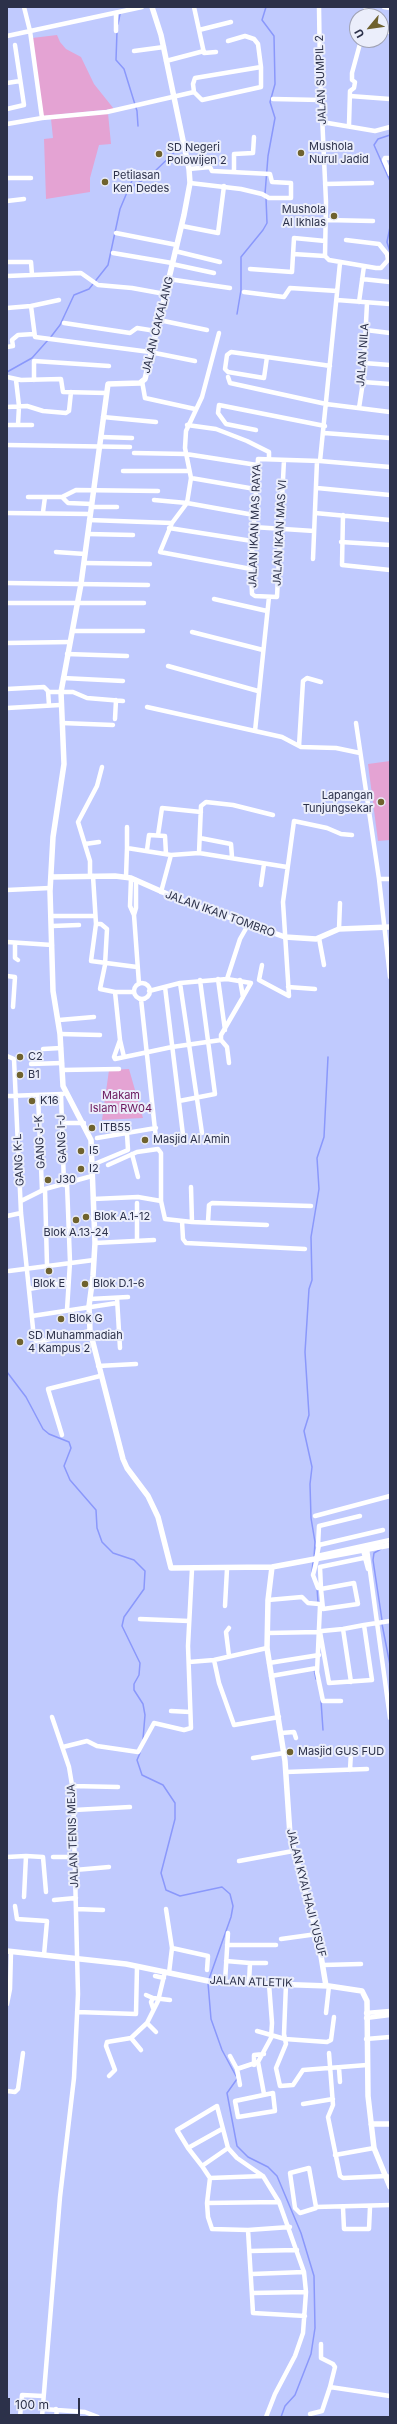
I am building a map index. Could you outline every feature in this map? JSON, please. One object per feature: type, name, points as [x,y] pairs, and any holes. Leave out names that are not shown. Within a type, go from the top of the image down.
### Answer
[{"type":"street","points":[[24,7],[30,31],[42,118]]},
{"type":"street","points":[[7,36],[142,7]]},
{"type":"street","name":"JALAN CAKALANG","points":[[106,393],[109,383],[142,381],[159,320],[182,226],[190,183],[189,169],[164,47],[152,7]]},
{"type":"street","points":[[194,7],[204,51]]},
{"type":"street","name":"JALAN SUMPIL 2","points":[[320,7],[321,100],[326,220],[325,256]]},
{"type":"street","points":[[384,7],[390,8]]},
{"type":"street","points":[[116,31],[119,13]]},
{"type":"street","points":[[199,30],[231,22]]},
{"type":"street","points":[[228,41],[246,36],[254,38],[258,44],[261,67],[260,88],[202,100],[194,92],[193,84],[195,78],[261,67]]},
{"type":"street","points":[[7,109],[24,105],[15,44]]},
{"type":"street","points":[[134,51],[164,47]]},
{"type":"street","points":[[350,125],[350,90],[354,88],[352,73],[359,48]]},
{"type":"street","points":[[166,61],[204,51],[206,54],[216,52]]},
{"type":"street","points":[[7,84],[20,81]]},
{"type":"street","points":[[7,124],[42,118],[107,112],[194,92]]},
{"type":"street","points":[[350,96],[390,98]]},
{"type":"street","points":[[272,100],[321,100]]},
{"type":"street","points":[[322,122],[350,125],[375,131],[390,127]]},
{"type":"street","points":[[234,171],[234,154],[253,153],[254,138]]},
{"type":"street","points":[[390,158],[385,158],[384,160],[390,174]]},
{"type":"street","points":[[189,169],[210,167],[212,172],[234,171],[271,174],[272,182],[291,182],[291,198],[266,196],[224,186],[190,183]]},
{"type":"street","points":[[7,178],[31,178]]},
{"type":"street","points":[[325,184],[372,183]]},
{"type":"street","points":[[182,226],[218,233],[224,186]]},
{"type":"street","points":[[7,201],[24,199]]},
{"type":"street","points":[[326,220],[373,221]]},
{"type":"street","points":[[116,233],[176,248],[220,262]]},
{"type":"street","points":[[250,269],[291,272],[294,238],[325,242]]},
{"type":"street","points":[[293,254],[325,256],[329,260],[340,263],[380,268],[389,260],[387,254],[377,243],[346,240]]},
{"type":"street","points":[[113,253],[214,273]]},
{"type":"street","points":[[7,262],[31,262],[32,275]]},
{"type":"street","points":[[313,559],[319,461],[325,426],[340,263]]},
{"type":"street","points":[[359,302],[364,266]]},
{"type":"street","points":[[7,276],[81,272],[95,282],[165,294]]},
{"type":"street","points":[[168,279],[230,288]]},
{"type":"street","points":[[362,279],[390,282]]},
{"type":"street","points":[[244,292],[284,297],[290,288],[338,292]]},
{"type":"street","points":[[7,308],[31,306],[59,300]]},
{"type":"street","points":[[337,300],[390,304]]},
{"type":"street","name":"JALAN NILA","points":[[359,408],[363,382],[367,303]]},
{"type":"street","points":[[31,306],[35,337],[150,352],[195,361]]},
{"type":"street","points":[[159,320],[207,330]]},
{"type":"street","points":[[64,323],[132,333],[136,328],[156,331]]},
{"type":"street","points":[[366,330],[390,333]]},
{"type":"street","points":[[219,333],[207,382],[191,408],[187,425],[185,437],[186,454],[191,478],[187,503],[170,525],[160,547],[160,553],[251,569]]},
{"type":"street","points":[[7,347],[13,346],[12,340],[18,335],[34,334]]},
{"type":"street","points":[[267,357],[264,378],[225,370],[227,355],[230,352],[267,357],[330,366]]},
{"type":"street","points":[[34,380],[34,361],[109,366]]},
{"type":"street","points":[[364,362],[390,365]]},
{"type":"street","points":[[7,377],[16,380],[61,379],[63,392],[106,393],[81,584],[61,692],[60,705],[64,764],[53,837],[50,888],[53,991],[59,1020],[64,1094],[84,1123],[91,1137],[94,1260],[90,1302],[90,1331],[100,1376],[125,1464],[148,1496],[158,1517],[169,1566],[174,1569],[227,1569],[272,1566],[390,1545]]},
{"type":"street","points":[[228,377],[230,382],[326,404],[390,412]]},
{"type":"street","points":[[16,380],[19,406],[18,425]]},
{"type":"street","points":[[142,381],[145,398],[191,408]]},
{"type":"street","points":[[363,382],[390,384]]},
{"type":"street","points":[[7,407],[19,406],[66,413],[69,411],[71,392]]},
{"type":"street","points":[[256,430],[225,423],[218,413],[219,405],[325,426]]},
{"type":"street","points":[[103,417],[156,422]]},
{"type":"street","points":[[7,425],[32,425]]},
{"type":"street","points":[[187,425],[216,429],[247,441],[269,452],[269,459],[319,461],[390,467]]},
{"type":"street","points":[[324,433],[390,438]]},
{"type":"street","points":[[101,437],[132,438]]},
{"type":"street","points":[[7,445],[130,447]]},
{"type":"street","points":[[134,453],[186,454],[257,465]]},
{"type":"street","name":"JALAN IKAN MAS RAYA","points":[[269,459],[258,459],[257,465],[251,569],[252,594],[269,597]]},
{"type":"street","name":"JALAN IKAN MAS VI","points":[[269,597],[277,596],[284,460]]},
{"type":"street","points":[[123,471],[189,471]]},
{"type":"street","points":[[191,478],[255,489]]},
{"type":"street","points":[[317,488],[390,495]]},
{"type":"street","points":[[28,496],[62,497],[73,490],[158,491]]},
{"type":"street","points":[[44,512],[45,497]]},
{"type":"street","points":[[62,497],[68,503],[117,507]]},
{"type":"street","points":[[154,500],[187,503],[254,515]]},
{"type":"street","points":[[7,514],[44,512],[170,525],[252,542]]},
{"type":"street","points":[[315,513],[390,520]]},
{"type":"street","points":[[343,515],[340,560],[343,566],[390,570]]},
{"type":"street","points":[[253,527],[314,531]]},
{"type":"street","points":[[88,534],[133,535]]},
{"type":"street","points":[[341,542],[390,545]]},
{"type":"street","points":[[56,552],[85,554]]},
{"type":"street","points":[[84,563],[150,564]]},
{"type":"street","points":[[7,583],[148,585]]},
{"type":"street","points":[[254,731],[269,597]]},
{"type":"street","points":[[214,599],[267,611]]},
{"type":"street","points":[[7,603],[144,603]]},
{"type":"street","points":[[72,631],[143,631]]},
{"type":"street","points":[[192,632],[263,650]]},
{"type":"street","points":[[7,643],[70,642]]},
{"type":"street","points":[[67,654],[128,656]]},
{"type":"street","points":[[168,666],[258,691]]},
{"type":"street","points":[[299,746],[303,681],[307,678],[321,682]]},
{"type":"street","points":[[63,681],[122,681]]},
{"type":"street","points":[[7,689],[44,687],[48,692],[49,705]]},
{"type":"street","points":[[48,692],[73,692],[87,698],[123,701]]},
{"type":"street","points":[[115,719],[116,700]]},
{"type":"street","points":[[7,708],[60,705]]},
{"type":"street","points":[[147,707],[282,737],[299,746],[336,748],[360,753]]},
{"type":"street","points":[[62,723],[113,725]]},
{"type":"street","points":[[356,723],[387,927],[390,977]]},
{"type":"street","points":[[102,768],[97,786],[79,818],[90,861],[96,924],[91,960],[105,964],[137,967]]},
{"type":"street","points":[[199,852],[202,804],[208,801],[273,815]]},
{"type":"street","points":[[158,835],[162,808],[201,812]]},
{"type":"street","points":[[259,980],[289,996],[290,988],[283,902],[295,820],[328,828],[341,834],[352,835]]},
{"type":"street","points":[[127,827],[127,848],[131,878],[130,906],[134,915],[139,984],[134,992]]},
{"type":"street","points":[[147,850],[149,835],[167,836],[168,854],[161,892]]},
{"type":"street","points":[[200,838],[231,844],[232,857]]},
{"type":"street","points":[[85,844],[99,842]]},
{"type":"street","points":[[127,848],[168,854],[199,852],[287,867]]},
{"type":"street","points":[[261,885],[264,864]]},
{"type":"street","name":"JALAN IKAN TOMBRO","points":[[51,876],[131,878],[161,892],[248,925],[285,937],[319,938],[328,932],[339,929],[387,927]]},
{"type":"street","points":[[379,879],[390,879]]},
{"type":"street","points":[[7,890],[50,888]]},
{"type":"street","points":[[339,929],[340,903]]},
{"type":"street","points":[[51,916],[95,916]]},
{"type":"street","points":[[96,924],[102,924],[107,929],[105,964],[100,990],[134,992]]},
{"type":"street","points":[[52,926],[79,925]]},
{"type":"street","points":[[227,978],[240,939],[248,925]]},
{"type":"street","points":[[319,938],[324,965]]},
{"type":"street","points":[[7,942],[52,945]]},
{"type":"street","points":[[15,943],[15,958],[18,960]]},
{"type":"street","points":[[259,980],[262,965]]},
{"type":"street","points":[[7,976],[15,977],[13,1007]]},
{"type":"street","points":[[218,978],[225,1030]]},
{"type":"street","points":[[149,991],[180,983],[218,978],[240,980],[251,984]]},
{"type":"street","points":[[178,1101],[197,1099],[214,1094],[200,980]]},
{"type":"street","points":[[240,980],[243,997]]},
{"type":"street","points":[[221,1040],[251,984],[259,980]]},
{"type":"street","points":[[180,983],[202,1133]]},
{"type":"street","points":[[134,992],[136,997],[141,999],[147,997],[149,991],[146,985],[139,984]]},
{"type":"street","points":[[165,988],[183,1135]]},
{"type":"street","points":[[290,988],[315,989]]},
{"type":"street","points":[[115,992],[120,1040],[124,1057]]},
{"type":"street","points":[[141,999],[156,1138]]},
{"type":"street","points":[[59,1020],[94,1017]]},
{"type":"street","points":[[60,1034],[100,1035]]},
{"type":"street","points":[[120,1040],[114,1058],[189,1044],[221,1040]]},
{"type":"street","points":[[221,1040],[227,1047],[229,1063]]},
{"type":"street","points":[[44,1049],[61,1048]]},
{"type":"street","name":"GANG K-L","points":[[7,1056],[14,1059],[21,1214],[33,1336],[37,1341],[90,1331]]},
{"type":"street","points":[[31,1064],[62,1063]]},
{"type":"street","points":[[62,1070],[119,1069]]},
{"type":"street","points":[[7,1096],[64,1094]]},
{"type":"street","name":"GANG I-J","points":[[64,1094],[62,1123],[70,1262],[67,1310]]},
{"type":"street","name":"GANG J-K","points":[[38,1095],[47,1265]]},
{"type":"street","points":[[62,1123],[84,1123]]},
{"type":"street","points":[[97,1138],[156,1128]]},
{"type":"street","points":[[92,1165],[128,1150],[127,1134]]},
{"type":"street","points":[[108,1165],[132,1154],[158,1149],[161,1151],[161,1201],[165,1219],[192,1222],[267,1225]]},
{"type":"street","points":[[132,1154],[138,1177]]},
{"type":"street","points":[[21,1201],[43,1189],[92,1176]]},
{"type":"street","points":[[191,1186],[192,1222]]},
{"type":"street","points":[[93,1199],[138,1197],[161,1201]]},
{"type":"street","points":[[136,1240],[138,1203]]},
{"type":"street","points":[[208,1222],[209,1205],[212,1203],[311,1206]]},
{"type":"street","points":[[7,1216],[21,1214]]},
{"type":"street","points":[[93,1219],[122,1218]]},
{"type":"street","points":[[182,1221],[183,1240],[186,1243],[305,1249]]},
{"type":"street","points":[[94,1243],[154,1240]]},
{"type":"street","points":[[9,1271],[94,1260]]},
{"type":"street","points":[[29,1289],[68,1282]]},
{"type":"street","points":[[32,1316],[67,1310],[90,1302],[128,1297]]},
{"type":"street","points":[[117,1298],[120,1348]]},
{"type":"street","points":[[90,1302],[117,1303]]},
{"type":"street","points":[[98,1366],[136,1364]]},
{"type":"street","points":[[62,1435],[48,1389],[51,1386],[100,1376]]},
{"type":"street","points":[[315,1516],[390,1496]]},
{"type":"street","points":[[341,1701],[323,1701],[314,1669],[316,1655],[318,1584],[313,1575],[318,1546],[319,1526],[360,1516]]},
{"type":"street","points":[[318,1546],[383,1530]]},
{"type":"street","points":[[315,1559],[390,1540]]},
{"type":"street","points":[[365,1549],[380,1623],[388,1674],[390,1718]]},
{"type":"street","points":[[321,1589],[354,1583],[358,1603],[323,1610],[321,1589],[320,1566],[366,1557]]},
{"type":"street","name":"JALAN KYAI HAJI YUSUF","points":[[272,1566],[268,1600],[267,1648],[284,1753],[289,1822],[293,1851],[317,1934],[327,1986]]},
{"type":"street","points":[[63,1747],[87,1741],[97,1746],[137,1752],[139,1751],[153,1723],[189,1730],[191,1728],[189,1621],[192,1569]]},
{"type":"street","points":[[225,1606],[227,1569]]},
{"type":"street","points":[[268,1600],[302,1597],[308,1603],[317,1604]]},
{"type":"street","points":[[140,1619],[189,1621]]},
{"type":"street","points":[[364,1625],[372,1679],[329,1683],[320,1634],[322,1631],[390,1621]]},
{"type":"street","points":[[229,1628],[226,1636],[229,1656]]},
{"type":"street","points":[[342,1629],[351,1682]]},
{"type":"street","points":[[268,1633],[316,1632]]},
{"type":"street","points":[[189,1662],[214,1660],[267,1648]]},
{"type":"street","points":[[269,1663],[316,1655]]},
{"type":"street","points":[[214,1660],[218,1683],[234,1724],[279,1717]]},
{"type":"street","points":[[271,1676],[314,1669]]},
{"type":"street","points":[[171,1711],[190,1712]]},
{"type":"street","name":"JALAN TENIS MEJA","points":[[42,2417],[59,2204],[74,2078],[77,2012],[76,1898],[72,1786],[63,1747],[52,1717]]},
{"type":"street","points":[[281,1733],[294,1732],[296,1738]]},
{"type":"street","points":[[350,1770],[351,1752]]},
{"type":"street","points":[[253,1758],[284,1753]]},
{"type":"street","points":[[286,1772],[367,1769]]},
{"type":"street","points":[[72,1786],[118,1787]]},
{"type":"street","points":[[74,1810],[130,1807]]},
{"type":"street","points":[[239,1861],[293,1851]]},
{"type":"street","points":[[24,1897],[26,1856]]},
{"type":"street","points":[[7,1857],[43,1857],[46,1892]]},
{"type":"street","points":[[54,1857],[74,1857]]},
{"type":"street","points":[[74,1870],[108,1867]]},
{"type":"street","points":[[54,1900],[76,1898]]},
{"type":"street","points":[[15,1906],[16,1919],[47,1921],[44,1955]]},
{"type":"street","points":[[76,1908],[103,1910]]},
{"type":"street","points":[[109,2076],[115,2070],[106,2046],[107,2042],[131,2038],[147,2023],[159,1997],[172,1948],[166,1909]]},
{"type":"street","points":[[224,1982],[228,1934]]},
{"type":"street","points":[[281,1939],[317,1934]]},
{"type":"street","points":[[227,1946],[276,1945]]},
{"type":"street","points":[[172,1948],[208,1956],[207,1970]]},
{"type":"street","points":[[7,2004],[9,1994],[9,1952]]},
{"type":"street","name":"JALAN ATLETIK","points":[[9,1952],[77,1958],[136,1967],[213,1982],[249,1982],[327,1986],[362,1991],[367,2001],[367,2065],[374,2148],[387,2176],[390,2187]]},
{"type":"street","points":[[226,1961],[250,1964],[266,1963]]},
{"type":"street","points":[[249,1982],[250,1964]]},
{"type":"street","points":[[323,1965],[361,1964]]},
{"type":"street","points":[[77,2012],[136,2014],[136,1967]]},
{"type":"street","points":[[155,1976],[166,1974]]},
{"type":"street","points":[[237,2069],[256,2064],[264,2054],[271,2034],[269,1984]]},
{"type":"street","points":[[286,1984],[286,2045],[278,2062],[276,2074],[280,2086],[294,2085],[303,2070],[367,2065]]},
{"type":"street","points":[[326,2013],[327,1986]]},
{"type":"street","points":[[146,1995],[153,1998],[159,1997],[170,2000]]},
{"type":"street","points":[[153,1998],[151,2002],[153,2008]]},
{"type":"street","points":[[366,2016],[390,2012]]},
{"type":"street","points":[[366,2016],[390,2016]]},
{"type":"street","points":[[257,2031],[285,2039],[329,2041],[334,2017]]},
{"type":"street","points":[[147,2023],[156,2032]]},
{"type":"street","points":[[366,2039],[390,2036]]},
{"type":"street","points":[[131,2038],[141,2050]]},
{"type":"street","points":[[7,2091],[15,2092],[18,2089],[23,2053]]},
{"type":"street","points":[[328,2053],[333,2099],[333,2107],[328,2117],[341,2178],[387,2176]]},
{"type":"street","points":[[264,2054],[254,2055],[264,2094]]},
{"type":"street","points":[[230,2056],[237,2069],[240,2084]]},
{"type":"street","points":[[339,2068],[340,2082]]},
{"type":"street","points":[[264,2094],[273,2094],[275,2110],[238,2118],[234,2101],[264,2094]]},
{"type":"street","points":[[304,2104],[333,2099]]},
{"type":"street","points":[[266,2417],[275,2394],[295,2356],[303,2333],[306,2292],[304,2272],[290,2227],[279,2202],[263,2176],[237,2158],[228,2148],[216,2106],[177,2130],[210,2178],[207,2203],[208,2218],[212,2229],[248,2230],[290,2227]]},
{"type":"street","points":[[371,2124],[390,2124]]},
{"type":"street","points":[[188,2148],[222,2129]]},
{"type":"street","points":[[202,2166],[228,2148]]},
{"type":"street","points":[[335,2155],[374,2148]]},
{"type":"street","points":[[316,2207],[309,2168],[290,2173],[297,2210],[304,2213],[316,2207],[390,2206]]},
{"type":"street","points":[[210,2178],[263,2176]]},
{"type":"street","points":[[207,2203],[279,2202]]},
{"type":"street","points":[[316,2207],[343,2208],[390,2206]]},
{"type":"street","points":[[343,2208],[344,2229],[370,2229],[370,2207]]},
{"type":"street","points":[[248,2230],[254,2314],[305,2316]]},
{"type":"street","points":[[250,2251],[297,2250]]},
{"type":"street","points":[[252,2274],[304,2272]]},
{"type":"street","points":[[252,2294],[306,2292]]},
{"type":"street","points":[[310,2414],[322,2411],[335,2367],[333,2364],[321,2358],[321,2344]]},
{"type":"street","points":[[330,2387],[390,2396]]},
{"type":"street","points":[[20,2417],[22,2395],[43,2396]]},
{"type":"street","points":[[43,2408],[85,2412],[98,2417]]},
{"type":"street","points":[[56,2409],[57,2417]]},
{"type":"green space","points":[[57,35],[60,42],[66,49],[81,57],[94,84],[114,109],[43,116],[32,38]]},
{"type":"green space","points":[[108,113],[111,144],[99,145],[90,178],[90,192],[46,199],[44,139],[53,138],[51,119]]},
{"type":"green space","name":"Lapangan Tunjungsekar","points":[[390,761],[390,840],[378,841],[368,764]]},
{"type":"green space","name":"Makam Islam RW04","points":[[129,1069],[143,1118],[102,1120],[109,1070]]},
{"type":"waterway","points":[[265,194],[268,156],[275,118],[270,102],[275,84],[274,36],[262,20],[266,7]]},
{"type":"waterway","points":[[118,24],[120,14]]},
{"type":"waterway","points":[[117,31],[116,60],[124,69],[137,111],[138,126]]},
{"type":"waterway","points":[[390,135],[378,139],[374,145],[390,181]]},
{"type":"waterway","points":[[132,187],[152,174],[180,147]]},
{"type":"waterway","points":[[50,338],[60,325],[74,295],[89,289],[108,265],[120,209],[136,171]]},
{"type":"waterway","points":[[237,314],[241,290],[241,257],[267,223],[266,198]]},
{"type":"waterway","points":[[390,227],[387,242],[390,252]]},
{"type":"waterway","points":[[7,372],[32,358],[48,340]]},
{"type":"waterway","points":[[314,1558],[315,1542],[311,1518],[310,1484],[312,1467],[304,1431],[309,1415],[305,1352],[309,1289],[312,1280],[311,1237],[319,1189],[317,1158],[324,1137],[328,1057]]},
{"type":"waterway","points":[[7,1372],[26,1397],[43,1429],[49,1434],[69,1442],[71,1448],[64,1466],[70,1480],[96,1510],[97,1528],[102,1542],[113,1553],[134,1560],[145,1571],[144,1589],[124,1617],[122,1626],[140,1663],[139,1675],[134,1684],[134,1690],[143,1704],[145,1715],[143,1739]]},
{"type":"waterway","points":[[381,1549],[374,1553],[373,1560],[382,1620]]},
{"type":"waterway","points":[[312,1572],[313,1562]]},
{"type":"waterway","points":[[317,1588],[318,1602]]},
{"type":"waterway","points":[[382,1624],[390,1665]]},
{"type":"waterway","points":[[314,1669],[316,1679]]},
{"type":"waterway","points":[[321,1701],[323,1730]]},
{"type":"waterway","points":[[140,1753],[137,1760],[142,1775],[163,1785],[175,1803],[175,1819],[161,1873],[166,1890],[180,1896],[222,1887],[230,1894],[233,1906],[231,1917],[209,1979]]},
{"type":"waterway","points":[[208,1983],[211,2019],[222,2050],[236,2076]]},
{"type":"waterway","points":[[237,2079],[227,2093],[237,2146],[248,2157],[268,2167],[277,2176],[301,2233],[314,2276],[315,2328],[311,2354],[295,2395],[285,2406],[281,2417]]},
{"type":"place","name":"Mushola Nurul Jadid","points":[[301,153]]},
{"type":"place","name":"SD Negeri Polowijen 2","points":[[159,154]]},
{"type":"place","name":"Petilasan Ken Dedes","points":[[105,182]]},
{"type":"place","name":"Mushola Al Ikhlas","points":[[334,216]]},
{"type":"place","name":"Lapangan Tunjungsekar","points":[[381,802]]},
{"type":"place","name":"C2","points":[[20,1057]]},
{"type":"place","name":"B1","points":[[20,1075]]},
{"type":"place","name":"K16","points":[[32,1101]]},
{"type":"place","name":"ITB55","points":[[92,1128]]},
{"type":"place","name":"Masjid Al Amin","points":[[145,1140]]},
{"type":"place","name":"I5","points":[[81,1151]]},
{"type":"place","name":"I2","points":[[81,1169]]},
{"type":"place","name":"J30","points":[[48,1180]]},
{"type":"place","name":"Blok A.1-12","points":[[86,1217]]},
{"type":"place","name":"Blok A.13-24","points":[[76,1220]]},
{"type":"place","name":"Blok E","points":[[49,1271]]},
{"type":"place","name":"Blok D.1-6","points":[[85,1284]]},
{"type":"place","name":"Blok G","points":[[61,1319]]},
{"type":"place","name":"SD Muhammadiah 4 Kampus 2","points":[[20,1342]]},
{"type":"place","name":"Masjid GUS FUD","points":[[290,1752]]}]
